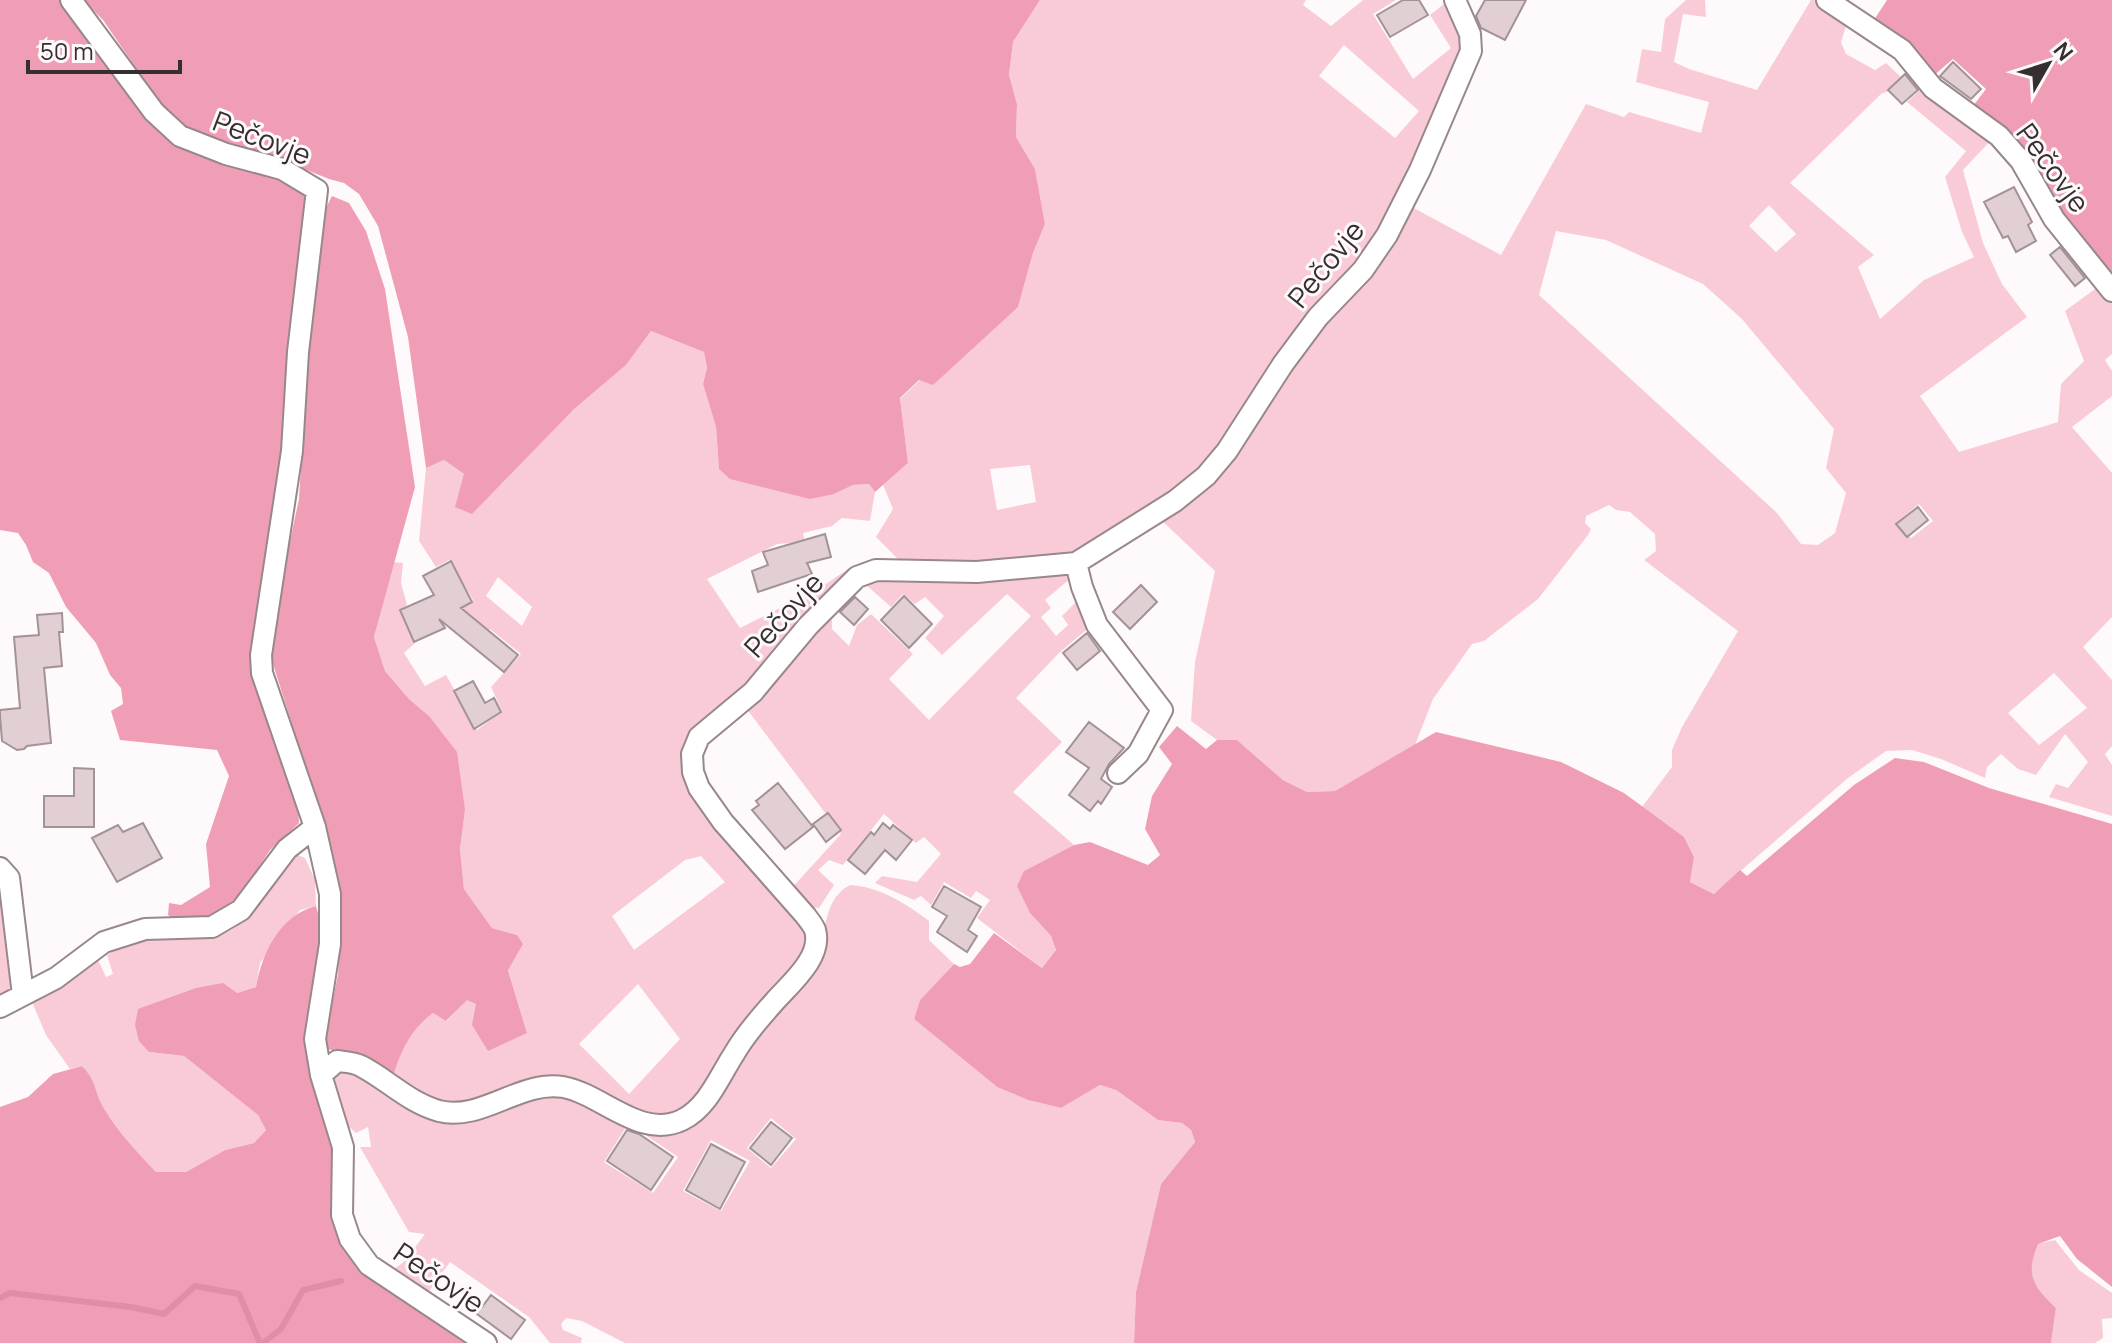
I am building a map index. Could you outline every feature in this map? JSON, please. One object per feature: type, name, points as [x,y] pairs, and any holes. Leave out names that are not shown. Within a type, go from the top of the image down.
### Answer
[{"type":"street","name":"Pečovje","points":[[71,0],[154,112],[180,136],[226,154],[282,169],[317,190],[298,352],[292,451],[261,655],[262,673],[315,827],[330,894],[330,944],[315,1039],[321,1075],[343,1147],[342,1215],[350,1239],[369,1265],[486,1343]]},
{"type":"street","name":"Pečovje","points":[[321,1075],[337,1061],[358,1064],[409,1099],[442,1112],[473,1109],[531,1088],[562,1087],[590,1096],[639,1122],[658,1124],[681,1120],[703,1103],[744,1040],[805,967],[814,950],[815,931],[805,915],[723,822],[699,788],[693,772],[692,754],[699,737],[753,692],[808,626],[857,577],[876,570],[977,572],[1076,563],[1175,501],[1206,476],[1227,451],[1318,317],[1363,270],[1387,235],[1420,170],[1471,51],[1470,34],[1455,0]]},
{"type":"street","name":"Pečovje","points":[[1827,0],[1902,50],[1933,88],[1999,136],[2021,161],[2054,219],[2112,291]]},
{"type":"street","points":[[1076,563],[1097,625],[1162,710],[1138,754],[1118,773]]},
{"type":"street","points":[[0,1007],[56,978],[104,942],[145,929],[212,927],[241,910],[287,849],[315,827]]},
{"type":"street","points":[[0,868],[9,878],[23,995]]},
{"type":"shaded area","points":[[0,0],[64,0],[168,135],[277,176],[310,195],[286,449],[254,665],[298,806],[299,823],[270,850],[227,915],[181,924],[168,915],[169,903],[181,905],[210,887],[206,844],[229,776],[217,750],[120,740],[111,711],[123,704],[121,688],[110,675],[96,643],[66,607],[49,573],[33,562],[18,533],[0,530]]},
{"type":"shaded area","points":[[83,0],[1040,0],[1013,42],[1009,75],[1017,104],[1016,137],[1035,169],[1045,224],[1033,253],[1018,307],[933,385],[919,380],[900,398],[908,463],[875,492],[869,484],[853,485],[834,494],[810,499],[730,479],[719,469],[716,427],[703,384],[707,368],[704,352],[651,331],[626,365],[573,410],[472,514],[455,507],[464,474],[444,460],[426,468],[408,337],[378,226],[359,194],[344,183],[282,160],[179,131],[103,20]]},
{"type":"shaded area","points":[[1040,0],[1306,0],[1303,5],[1331,26],[1363,0],[1396,0],[1373,14],[1413,79],[1451,48],[1430,15],[1444,4],[1458,19],[1467,52],[1377,242],[1192,483],[1086,551],[999,565],[903,564],[876,537],[893,509],[883,485],[908,463],[900,399],[920,380],[1018,307],[1033,253],[1045,224],[1035,169],[1016,137],[1017,104],[1009,75],[1013,42]],"holes":[[[1344,45],[1419,111],[1395,138],[1319,76]],[[1030,465],[1036,502],[997,510],[990,469]]]},
{"type":"shaded area","points":[[1686,0],[1705,0],[1706,17],[1683,14],[1674,62],[1757,90],[1811,0],[1814,0],[1848,20],[1841,42],[1846,54],[1875,70],[1886,63],[1903,79],[1881,94],[1790,183],[1874,255],[1858,267],[1880,319],[1924,280],[1974,257],[1962,232],[1945,177],[1966,151],[1907,102],[1924,86],[1993,138],[1963,170],[1983,243],[2002,284],[2027,317],[1920,396],[1959,452],[2058,422],[2061,384],[2084,361],[2065,311],[2099,286],[2112,302],[2112,354],[2105,360],[2112,371],[2112,396],[2072,427],[2112,473],[2112,617],[2083,647],[2112,680],[2112,746],[2105,754],[2112,765],[2112,816],[2049,797],[2056,784],[2068,788],[2088,762],[2065,734],[2036,775],[2018,769],[2001,754],[1987,767],[1985,778],[1912,750],[1886,751],[1848,778],[1714,894],[1690,882],[1694,857],[1684,837],[1642,807],[1672,767],[1672,750],[1682,727],[1738,631],[1644,560],[1656,551],[1655,534],[1630,512],[1616,510],[1609,505],[1586,516],[1585,523],[1591,529],[1588,535],[1538,599],[1484,641],[1472,644],[1433,699],[1415,745],[1335,791],[1307,792],[1283,780],[1237,740],[1217,740],[1191,721],[1195,662],[1215,571],[1159,518],[1190,497],[1408,205],[1501,255],[1586,104],[1624,117],[1629,112],[1701,133],[1709,102],[1636,82],[1642,49],[1661,52],[1665,19]],"holes":[[[1769,205],[1796,234],[1776,252],[1749,226]],[[1556,231],[1606,240],[1703,284],[1742,319],[1834,429],[1826,468],[1846,493],[1835,533],[1818,545],[1801,544],[1776,512],[1539,295]],[[1919,504],[1933,521],[1911,538],[1897,522]],[[2054,673],[2087,708],[2039,745],[2008,713]]]},
{"type":"shaded area","points":[[1887,0],[2112,0],[2112,279],[1973,106],[1986,89],[1953,59],[1932,77],[1872,23]]},
{"type":"shaded area","points":[[332,196],[349,203],[366,231],[385,289],[415,487],[374,637],[385,671],[409,699],[429,716],[457,752],[465,810],[460,849],[464,889],[492,928],[517,935],[523,944],[508,970],[527,1033],[488,1051],[472,1025],[476,1004],[467,1000],[446,1021],[433,1013],[418,1027],[402,1051],[392,1080],[355,1054],[326,1049],[326,1031],[338,975],[341,931],[336,883],[320,813],[273,664],[270,635],[299,499],[309,334],[323,214]]},
{"type":"shaded area","points":[[651,331],[704,352],[707,368],[703,384],[716,427],[719,469],[834,494],[853,485],[869,484],[875,492],[870,521],[842,518],[832,526],[803,533],[805,542],[777,544],[707,579],[740,628],[820,588],[848,569],[849,577],[686,762],[806,927],[808,946],[804,958],[706,1090],[675,1116],[651,1117],[591,1089],[442,1105],[392,1080],[402,1051],[418,1027],[433,1013],[447,1021],[467,999],[527,1033],[508,969],[517,935],[492,928],[464,889],[460,849],[465,810],[429,716],[409,699],[385,671],[374,637],[393,562],[403,563],[401,583],[407,605],[400,610],[415,643],[404,653],[425,686],[446,675],[477,730],[502,711],[491,687],[521,654],[490,629],[486,634],[459,611],[473,600],[449,560],[436,567],[419,541],[426,468],[444,460],[464,474],[573,410],[626,365]],"holes":[[[498,577],[532,607],[522,626],[486,596]],[[701,856],[725,882],[634,950],[612,916],[685,860]],[[638,984],[680,1039],[629,1094],[579,1044]]]},
{"type":"shaded area","points":[[1069,571],[1071,578],[1045,600],[1051,608],[1041,617],[1056,636],[1068,625],[1062,616],[1080,598],[1092,625],[1058,654],[1016,698],[1062,742],[1013,792],[1074,845],[1024,871],[1030,913],[1051,936],[1056,950],[1042,968],[977,918],[990,900],[976,891],[971,898],[944,882],[931,905],[921,896],[914,900],[875,883],[882,876],[917,882],[941,854],[924,837],[916,843],[884,814],[843,865],[829,860],[818,870],[834,885],[819,908],[810,907],[789,891],[841,834],[746,708],[822,621],[832,620],[832,629],[849,646],[857,625],[871,614],[913,654],[889,679],[929,720],[1031,616],[1007,594],[942,655],[925,638],[944,616],[925,597],[915,604],[903,594],[891,607],[865,584],[868,580]]},
{"type":"shaded area","points":[[1177,726],[1206,749],[1217,740],[1237,740],[1283,780],[1307,792],[1335,791],[1436,732],[1561,762],[1624,793],[1684,837],[1694,857],[1690,882],[1714,894],[1740,870],[1747,876],[1854,785],[1895,758],[1924,762],[1989,788],[2112,824],[2112,1287],[2077,1259],[2060,1236],[2038,1244],[2032,1264],[2037,1286],[2056,1308],[2051,1343],[1134,1343],[1136,1292],[1161,1184],[1195,1142],[1191,1130],[1182,1123],[1158,1120],[1116,1090],[1100,1085],[1061,1108],[1028,1100],[997,1087],[914,1019],[920,1000],[954,964],[960,967],[970,964],[994,933],[1042,968],[1056,950],[1051,936],[1030,913],[1017,886],[1024,871],[1074,845],[1090,842],[1148,865],[1160,855],[1145,829],[1152,796],[1172,764],[1159,747]]},
{"type":"shaded area","points":[[295,854],[305,858],[315,880],[316,906],[300,910],[260,963],[256,987],[237,993],[149,1052],[184,1056],[258,1115],[266,1130],[254,1143],[225,1150],[186,1172],[156,1172],[114,1123],[87,1071],[82,1066],[70,1069],[46,1035],[32,1002],[98,960],[106,977],[113,974],[107,955],[136,939],[226,933],[253,911]]},
{"type":"shaded area","points":[[850,885],[882,892],[929,921],[929,940],[954,964],[920,1000],[914,1019],[997,1087],[1028,1100],[1061,1108],[1100,1085],[1116,1090],[1158,1120],[1182,1123],[1191,1130],[1195,1142],[1161,1184],[1136,1292],[1134,1343],[625,1343],[582,1321],[566,1318],[561,1324],[563,1330],[582,1338],[581,1343],[550,1343],[529,1317],[450,1262],[427,1294],[390,1272],[405,1261],[425,1234],[409,1232],[360,1147],[371,1147],[368,1127],[356,1133],[347,1125],[332,1078],[340,1069],[350,1070],[427,1113],[560,1092],[628,1124],[604,1162],[653,1193],[678,1157],[644,1134],[648,1131],[676,1130],[823,933],[831,905]],"holes":[[[771,1118],[796,1139],[771,1168],[747,1148]],[[711,1140],[750,1161],[721,1211],[683,1191]]]},
{"type":"shaded area","points":[[0,897],[9,898],[10,987],[0,999]]},
{"type":"shaded area","points":[[316,906],[326,944],[307,1029],[307,1053],[338,1148],[344,1247],[363,1271],[474,1343],[0,1343],[0,1107],[28,1097],[53,1074],[82,1066],[114,1123],[156,1172],[186,1172],[225,1150],[254,1143],[266,1130],[258,1115],[184,1056],[149,1052],[139,1041],[135,1025],[138,1009],[196,988],[223,983],[237,993],[256,987],[263,961],[275,937],[292,918]]},
{"type":"shaded area","points":[[2055,1240],[2079,1270],[2112,1293],[2112,1318],[2102,1319],[2103,1338],[2095,1343],[2051,1343],[2056,1308],[2033,1279],[2032,1264],[2037,1244]]},
{"type":"building","points":[[1403,0],[1419,0],[1428,15],[1390,37],[1377,15]]},
{"type":"building","points":[[1485,0],[1526,0],[1505,40],[1481,28],[1476,16]]},
{"type":"building","points":[[1953,62],[1981,89],[1971,99],[1940,76]]},
{"type":"building","points":[[1905,74],[1918,90],[1902,104],[1888,90]]},
{"type":"building","points":[[2014,187],[2032,222],[2028,225],[2036,241],[2016,252],[2008,236],[2003,238],[1984,202]]},
{"type":"building","points":[[2060,247],[2085,278],[2075,286],[2050,255]]},
{"type":"building","points":[[1918,507],[1928,520],[1907,537],[1896,524]]},
{"type":"building","points":[[825,534],[831,557],[807,563],[812,574],[758,592],[752,571],[768,565],[763,552]]},
{"type":"building","points":[[451,561],[472,602],[461,608],[518,655],[504,672],[439,619],[445,628],[414,642],[400,610],[434,595],[423,576]]},
{"type":"building","points":[[1141,585],[1157,602],[1130,629],[1113,612]]},
{"type":"building","points":[[904,596],[932,624],[909,648],[881,620]]},
{"type":"building","points":[[855,597],[868,609],[854,625],[840,612]]},
{"type":"building","points":[[62,613],[63,632],[59,632],[62,666],[44,668],[51,743],[17,750],[2,741],[0,716],[0,710],[20,708],[14,637],[39,635],[37,615]]},
{"type":"building","points":[[1087,633],[1100,651],[1077,670],[1063,653]]},
{"type":"building","points":[[473,681],[485,703],[494,698],[501,712],[474,729],[454,691]]},
{"type":"building","points":[[1089,722],[1124,748],[1109,764],[1101,779],[1112,787],[1101,804],[1098,801],[1090,811],[1069,795],[1089,768],[1066,752]]},
{"type":"building","points":[[74,768],[94,769],[94,827],[44,827],[44,796],[74,796]]},
{"type":"building","points":[[778,783],[813,827],[785,849],[752,810],[759,805],[756,801]]},
{"type":"building","points":[[828,813],[841,830],[826,842],[813,824]]},
{"type":"building","points":[[143,823],[162,858],[117,882],[92,838],[118,825],[123,832]]},
{"type":"building","points":[[883,823],[890,829],[893,825],[912,840],[896,860],[885,850],[865,874],[848,860],[871,832],[874,835]]},
{"type":"building","points":[[944,886],[981,907],[968,930],[977,936],[967,952],[937,932],[947,916],[932,907]]},
{"type":"building","points":[[771,1122],[792,1138],[771,1165],[750,1148]]},
{"type":"building","points":[[627,1130],[639,1134],[673,1157],[651,1190],[607,1161]]},
{"type":"building","points":[[711,1144],[745,1162],[720,1209],[686,1190]]},
{"type":"building","points":[[491,1295],[525,1320],[511,1339],[477,1314]]},
{"type":"waterway","points":[[263,1343],[281,1329],[303,1290],[341,1281]]},
{"type":"waterway","points":[[0,1298],[10,1293],[131,1307],[164,1314],[195,1286],[239,1294],[260,1343]]}]
